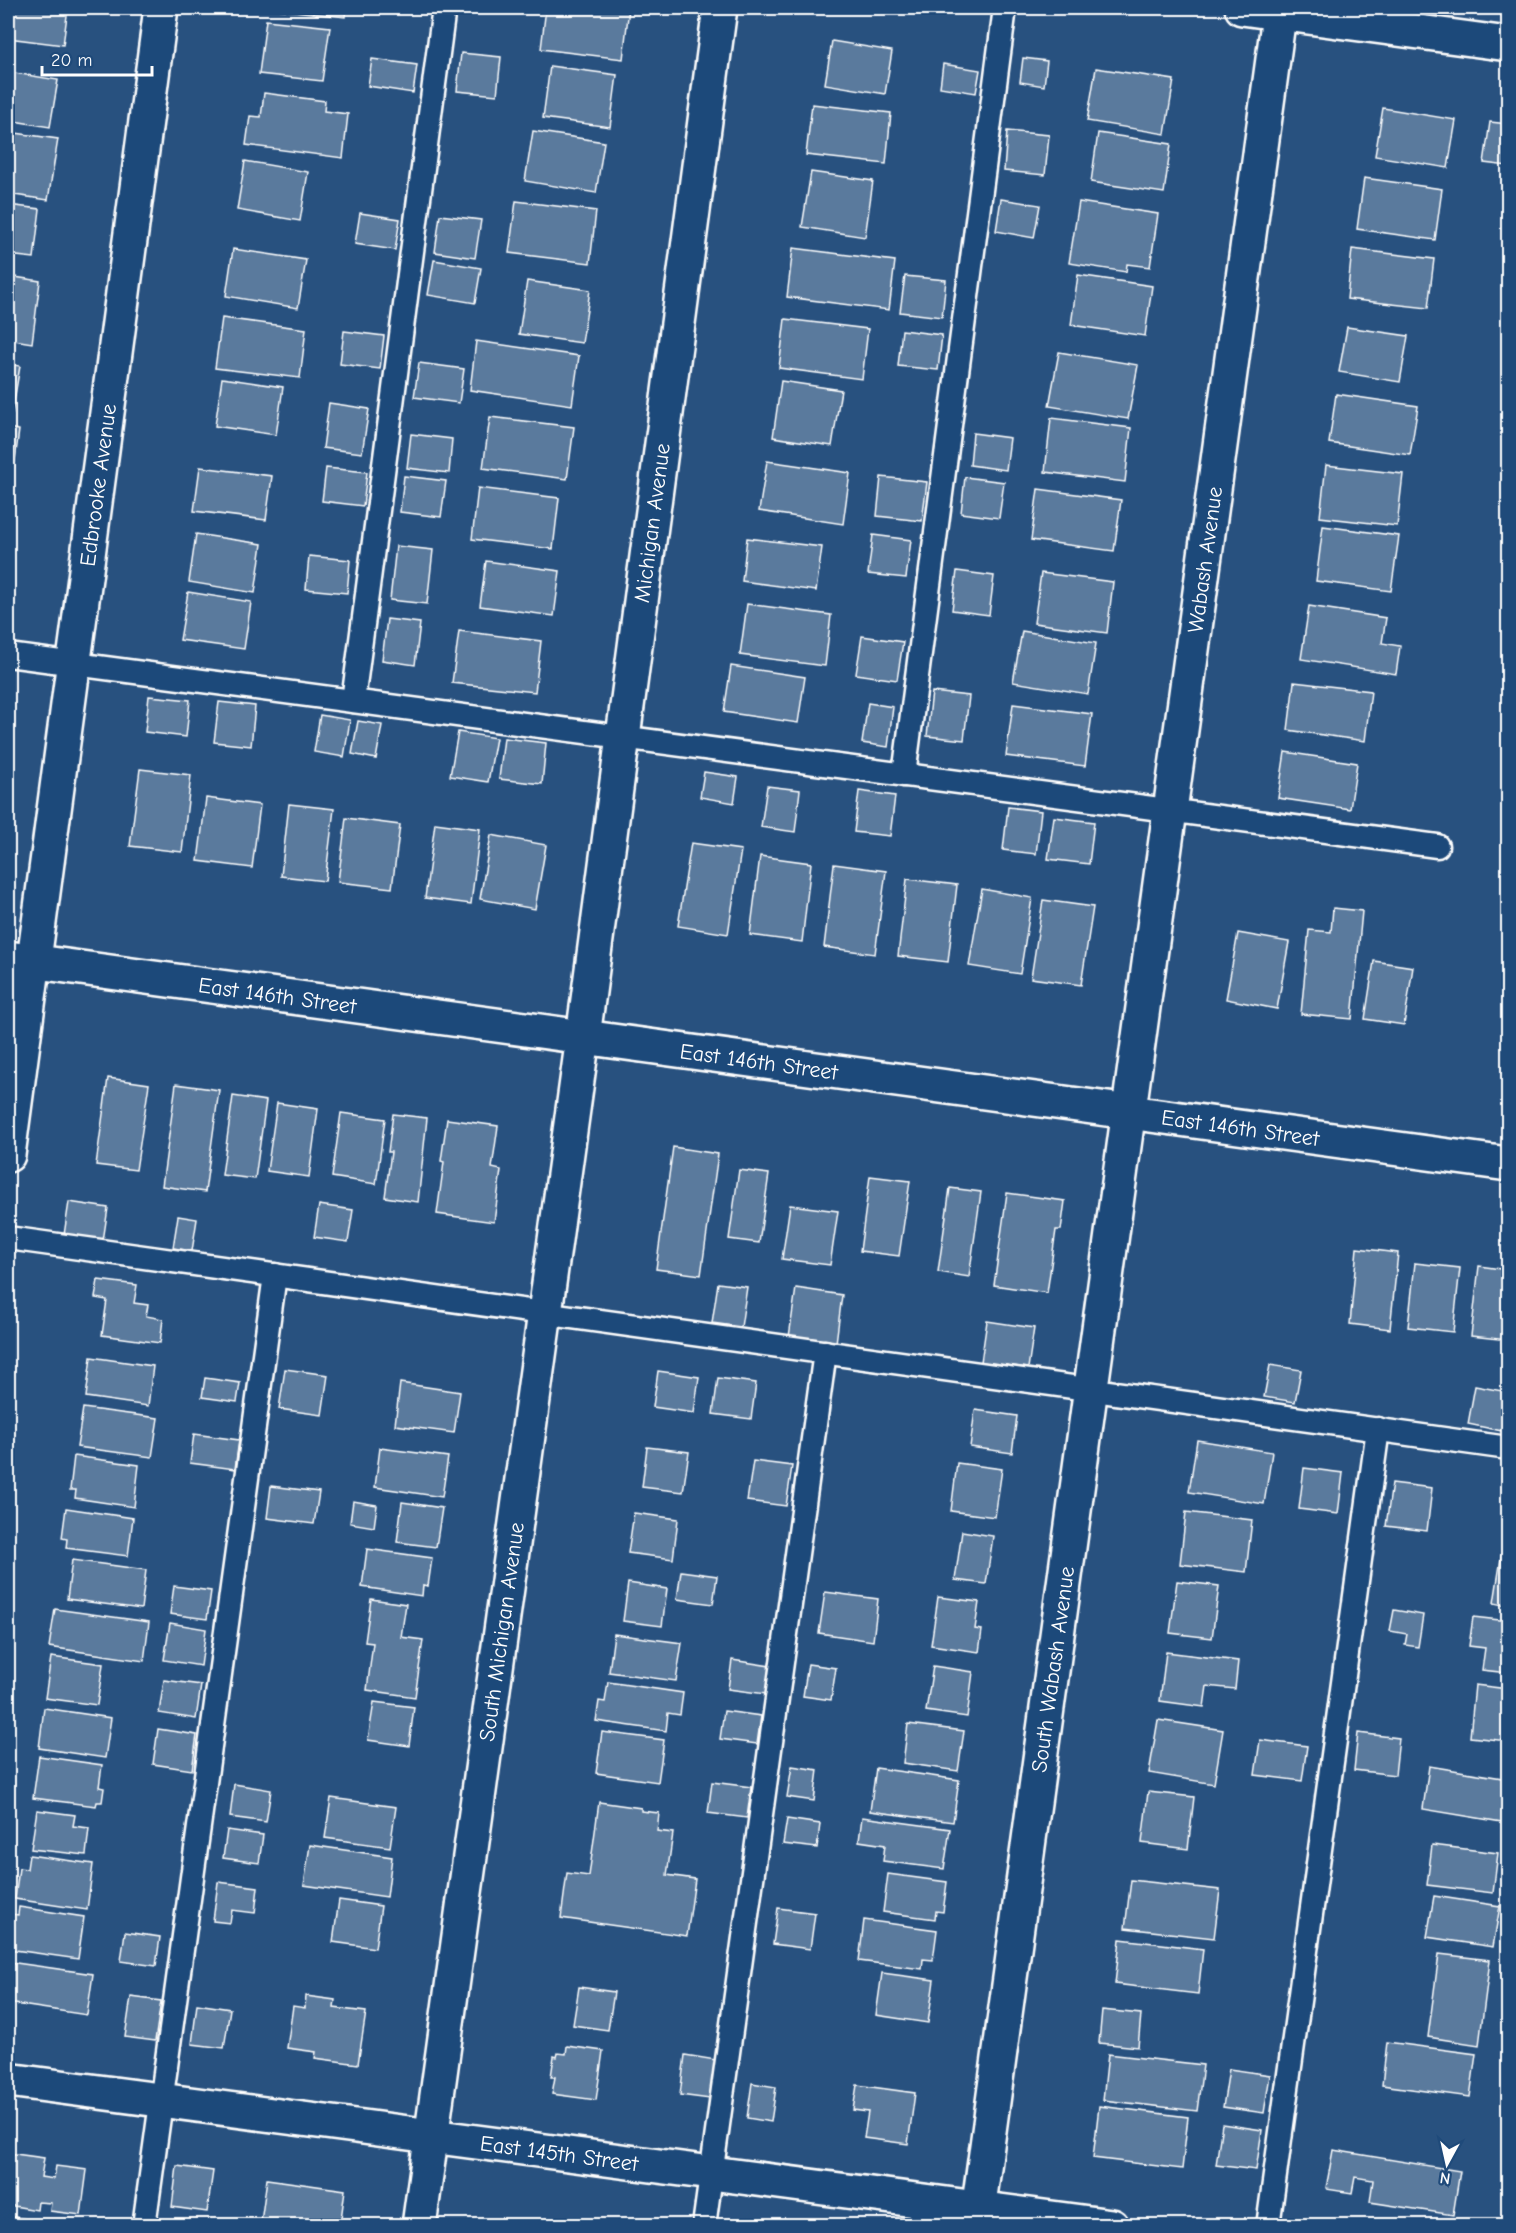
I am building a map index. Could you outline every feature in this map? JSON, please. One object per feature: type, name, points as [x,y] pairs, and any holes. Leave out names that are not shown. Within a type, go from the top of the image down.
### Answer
[{"type":"street","name":"Edbrooke Avenue","points":[[8,1155],[21,960],[74,664],[161,8]]},
{"type":"street","name":"Michigan Avenue","points":[[584,1037],[720,8]]},
{"type":"street","points":[[1242,8],[1279,10],[1509,44]]},
{"type":"street","name":"Wabash Avenue","points":[[1129,1112],[1279,10]]},
{"type":"street","name":"East 146th Street","points":[[21,960],[1509,1164]]},
{"type":"street","name":"South Michigan Avenue","points":[[419,2226],[584,1037]]},
{"type":"street","name":"South Wabash Avenue","points":[[977,2217],[1129,1112]]},
{"type":"street","name":"East 145th Street","points":[[8,2079],[711,2173],[977,2217],[1112,2226]]},
{"type":"lane","points":[[352,701],[444,8]]},
{"type":"lane","points":[[904,775],[1005,8]]},
{"type":"lane","points":[[8,655],[1437,846]]},
{"type":"lane","points":[[8,1238],[1509,1448]]},
{"type":"lane","points":[[144,2226],[275,1275]]},
{"type":"lane","points":[[704,2226],[825,1352]]},
{"type":"lane","points":[[1268,2226],[1378,1429]]},
{"type":"building","points":[[8,8],[68,8],[63,45],[8,38]]},
{"type":"building","points":[[268,8],[346,8],[345,17]]},
{"type":"building","points":[[546,8],[629,8],[623,59],[541,49]]},
{"type":"building","points":[[266,20],[330,27],[322,81],[259,74]]},
{"type":"building","points":[[832,41],[892,51],[885,94],[825,84]]},
{"type":"building","points":[[461,53],[501,57],[497,95],[457,91]]},
{"type":"building","points":[[1023,58],[1047,61],[1044,86],[1020,82]]},
{"type":"building","points":[[372,59],[417,65],[413,93],[368,86]]},
{"type":"building","points":[[943,64],[980,70],[976,93],[940,87]]},
{"type":"building","points":[[550,66],[617,75],[610,127],[543,118]]},
{"type":"building","points":[[1096,68],[1174,80],[1165,134],[1087,121]]},
{"type":"building","points":[[8,72],[58,80],[50,127],[8,120]]},
{"type":"building","points":[[264,93],[325,101],[324,111],[348,114],[343,158],[246,145],[250,116],[261,117]]},
{"type":"building","points":[[812,104],[891,113],[886,164],[806,155]]},
{"type":"building","points":[[1383,108],[1456,120],[1448,168],[1375,156]]},
{"type":"building","points":[[1490,122],[1508,124],[1508,166],[1484,163]]},
{"type":"building","points":[[533,131],[604,142],[596,193],[525,181]]},
{"type":"building","points":[[1007,131],[1049,135],[1045,175],[1004,171]]},
{"type":"building","points":[[8,132],[58,139],[48,200],[8,194]]},
{"type":"building","points":[[1098,133],[1171,144],[1164,193],[1091,182]]},
{"type":"building","points":[[245,161],[308,172],[300,221],[237,210]]},
{"type":"building","points":[[811,172],[873,181],[865,237],[802,227]]},
{"type":"building","points":[[1364,178],[1442,189],[1435,240],[1357,229]]},
{"type":"building","points":[[1001,199],[1040,205],[1034,238],[996,231]]},
{"type":"building","points":[[516,201],[596,211],[590,263],[509,253]]},
{"type":"building","points":[[1079,202],[1158,214],[1150,267],[1127,264],[1126,272],[1069,263]]},
{"type":"building","points":[[8,205],[40,209],[34,258],[8,255]]},
{"type":"building","points":[[360,213],[400,219],[395,250],[355,244]]},
{"type":"building","points":[[440,215],[481,220],[475,258],[435,252]]},
{"type":"building","points":[[793,248],[895,261],[889,310],[787,297]]},
{"type":"building","points":[[233,249],[306,260],[298,308],[226,296]]},
{"type":"building","points":[[1352,249],[1434,259],[1428,308],[1347,299]]},
{"type":"building","points":[[434,260],[481,268],[475,303],[428,295]]},
{"type":"building","points":[[1078,275],[1152,286],[1145,336],[1071,325]]},
{"type":"building","points":[[8,276],[40,281],[32,343],[8,339]]},
{"type":"building","points":[[905,276],[946,280],[942,317],[900,312]]},
{"type":"building","points":[[527,281],[590,290],[582,343],[519,334]]},
{"type":"building","points":[[222,318],[306,329],[300,378],[215,368]]},
{"type":"building","points":[[785,319],[868,329],[862,379],[779,368]]},
{"type":"building","points":[[1347,327],[1408,336],[1400,382],[1339,372]]},
{"type":"building","points":[[902,330],[942,335],[938,370],[898,366]]},
{"type":"building","points":[[344,331],[384,336],[380,369],[340,364]]},
{"type":"building","points":[[476,341],[579,356],[572,405],[470,390]]},
{"type":"building","points":[[1059,352],[1138,365],[1128,419],[1049,406]]},
{"type":"building","points":[[419,363],[464,369],[459,403],[414,397]]},
{"type":"building","points":[[8,364],[20,366],[12,413],[8,413]]},
{"type":"building","points":[[222,378],[283,387],[276,435],[215,426]]},
{"type":"building","points":[[781,381],[841,390],[832,446],[773,437]]},
{"type":"building","points":[[1336,394],[1418,406],[1410,455],[1329,443]]},
{"type":"building","points":[[329,403],[369,409],[362,453],[323,448]]},
{"type":"building","points":[[490,417],[574,427],[567,479],[483,468]]},
{"type":"building","points":[[1051,418],[1131,428],[1125,482],[1045,472]]},
{"type":"building","points":[[8,428],[19,430],[14,468],[8,468]]},
{"type":"building","points":[[973,433],[1010,438],[1006,470],[970,465]]},
{"type":"building","points":[[411,434],[452,439],[449,473],[407,468]]},
{"type":"building","points":[[767,461],[850,473],[843,524],[759,511]]},
{"type":"building","points":[[1326,465],[1403,474],[1397,526],[1320,517]]},
{"type":"building","points":[[200,467],[272,476],[266,520],[194,511]]},
{"type":"building","points":[[326,468],[367,472],[363,506],[322,501]]},
{"type":"building","points":[[404,476],[446,481],[441,517],[400,512]]},
{"type":"building","points":[[881,477],[927,482],[922,521],[877,516]]},
{"type":"building","points":[[965,477],[1004,482],[999,518],[961,513]]},
{"type":"building","points":[[478,488],[559,498],[553,549],[472,539]]},
{"type":"building","points":[[1038,489],[1121,500],[1114,551],[1031,540]]},
{"type":"building","points":[[1323,526],[1399,536],[1391,591],[1316,581]]},
{"type":"building","points":[[196,534],[262,544],[255,593],[189,582]]},
{"type":"building","points":[[873,535],[911,540],[906,578],[868,574]]},
{"type":"building","points":[[747,538],[822,547],[816,591],[742,581]]},
{"type":"building","points":[[396,546],[433,550],[427,604],[390,600]]},
{"type":"building","points":[[309,556],[350,560],[347,593],[306,589]]},
{"type":"building","points":[[486,561],[560,571],[554,616],[480,606]]},
{"type":"building","points":[[957,571],[994,576],[989,615],[952,610]]},
{"type":"building","points":[[1041,573],[1113,582],[1107,633],[1034,623]]},
{"type":"building","points":[[188,592],[251,602],[244,649],[180,640]]},
{"type":"building","points":[[747,604],[831,615],[825,666],[740,655]]},
{"type":"building","points":[[1309,606],[1386,618],[1382,643],[1400,646],[1396,674],[1301,659]]},
{"type":"building","points":[[387,619],[420,623],[415,665],[382,660]]},
{"type":"building","points":[[459,631],[541,641],[535,692],[452,683]]},
{"type":"building","points":[[1022,631],[1096,643],[1088,694],[1013,682]]},
{"type":"building","points":[[862,636],[903,642],[897,680],[856,674]]},
{"type":"building","points":[[731,666],[805,677],[798,723],[724,712]]},
{"type":"building","points":[[1294,682],[1371,691],[1365,741],[1288,730]]},
{"type":"building","points":[[932,692],[969,696],[964,740],[927,736]]},
{"type":"building","points":[[149,696],[190,700],[186,737],[145,732]]},
{"type":"building","points":[[219,702],[255,706],[251,746],[214,742]]},
{"type":"building","points":[[868,703],[893,707],[888,747],[862,743]]},
{"type":"building","points":[[1013,704],[1092,714],[1085,766],[1006,756]]},
{"type":"building","points":[[320,715],[350,720],[344,757],[314,752]]},
{"type":"building","points":[[358,721],[382,725],[376,759],[352,754]]},
{"type":"building","points":[[458,732],[496,738],[488,782],[450,776]]},
{"type":"building","points":[[504,738],[546,743],[542,784],[499,779]]},
{"type":"building","points":[[1285,752],[1357,763],[1350,809],[1278,798]]},
{"type":"building","points":[[140,769],[191,775],[182,852],[130,846]]},
{"type":"building","points":[[704,772],[738,777],[734,803],[700,797]]},
{"type":"building","points":[[767,786],[800,790],[795,832],[761,827]]},
{"type":"building","points":[[859,791],[895,796],[890,836],[854,832]]},
{"type":"building","points":[[206,798],[260,805],[252,868],[198,861]]},
{"type":"building","points":[[289,804],[334,809],[325,881],[281,876]]},
{"type":"building","points":[[1008,807],[1041,811],[1036,854],[1003,850]]},
{"type":"building","points":[[1054,817],[1094,822],[1089,864],[1048,859]]},
{"type":"building","points":[[346,818],[400,825],[392,888],[338,882]]},
{"type":"building","points":[[435,823],[480,829],[471,904],[425,898]]},
{"type":"building","points":[[491,835],[546,845],[535,909],[480,899]]},
{"type":"building","points":[[691,843],[741,850],[728,934],[678,926]]},
{"type":"building","points":[[760,856],[811,863],[802,942],[750,935]]},
{"type":"building","points":[[834,864],[886,871],[875,954],[824,947]]},
{"type":"building","points":[[907,879],[957,885],[948,962],[898,956]]},
{"type":"building","points":[[982,889],[1032,898],[1020,974],[969,966]]},
{"type":"building","points":[[1043,900],[1093,907],[1081,985],[1031,978]]},
{"type":"building","points":[[1333,908],[1362,911],[1352,1019],[1301,1014],[1309,930],[1331,932]]},
{"type":"building","points":[[1238,933],[1289,942],[1277,1009],[1226,999]]},
{"type":"building","points":[[1374,961],[1413,967],[1404,1025],[1365,1019]]},
{"type":"building","points":[[108,1078],[149,1084],[136,1170],[96,1165]]},
{"type":"building","points":[[176,1084],[219,1090],[205,1192],[162,1186]]},
{"type":"building","points":[[233,1096],[266,1101],[255,1179],[222,1175]]},
{"type":"building","points":[[277,1103],[318,1109],[309,1177],[267,1171]]},
{"type":"building","points":[[341,1113],[385,1119],[376,1184],[332,1177]]},
{"type":"building","points":[[393,1114],[427,1118],[418,1202],[385,1197]]},
{"type":"building","points":[[447,1119],[498,1126],[492,1168],[501,1170],[494,1222],[437,1214]]},
{"type":"building","points":[[673,1147],[718,1154],[701,1275],[656,1269]]},
{"type":"building","points":[[739,1170],[769,1174],[759,1243],[729,1239]]},
{"type":"building","points":[[870,1176],[910,1181],[899,1256],[860,1251]]},
{"type":"building","points":[[950,1188],[981,1192],[969,1277],[938,1272]]},
{"type":"building","points":[[1007,1193],[1065,1201],[1061,1230],[1056,1230],[1047,1293],[994,1285]]},
{"type":"building","points":[[69,1202],[108,1208],[103,1241],[64,1235]]},
{"type":"building","points":[[319,1205],[353,1210],[348,1242],[314,1237]]},
{"type":"building","points":[[790,1205],[838,1211],[830,1265],[782,1259]]},
{"type":"building","points":[[178,1216],[197,1219],[192,1251],[173,1248]]},
{"type":"building","points":[[1357,1248],[1398,1253],[1390,1329],[1350,1324]]},
{"type":"building","points":[[1415,1263],[1460,1268],[1453,1332],[1408,1327]]},
{"type":"building","points":[[1479,1266],[1508,1270],[1508,1340],[1471,1336]]},
{"type":"building","points":[[98,1280],[137,1285],[134,1303],[148,1305],[146,1316],[163,1319],[160,1343],[102,1335],[107,1300],[95,1298]]},
{"type":"building","points":[[718,1283],[747,1287],[741,1327],[712,1323]]},
{"type":"building","points":[[796,1288],[842,1295],[836,1343],[789,1337]]},
{"type":"building","points":[[987,1321],[1034,1328],[1028,1368],[981,1362]]},
{"type":"building","points":[[91,1357],[153,1366],[148,1406],[86,1397]]},
{"type":"building","points":[[1270,1365],[1301,1370],[1295,1402],[1264,1397]]},
{"type":"building","points":[[285,1369],[328,1375],[322,1415],[279,1409]]},
{"type":"building","points":[[658,1371],[699,1377],[694,1413],[653,1407]]},
{"type":"building","points":[[205,1378],[240,1383],[237,1402],[202,1397]]},
{"type":"building","points":[[718,1378],[756,1383],[751,1419],[713,1414]]},
{"type":"building","points":[[400,1383],[460,1392],[454,1433],[395,1425]]},
{"type":"building","points":[[1475,1386],[1508,1392],[1502,1431],[1468,1424]]},
{"type":"building","points":[[83,1408],[158,1418],[152,1457],[77,1447]]},
{"type":"building","points":[[975,1410],[1017,1416],[1012,1453],[970,1447]]},
{"type":"building","points":[[194,1434],[239,1440],[235,1469],[190,1463]]},
{"type":"building","points":[[1197,1440],[1272,1452],[1264,1504],[1189,1492]]},
{"type":"building","points":[[647,1447],[689,1452],[683,1492],[642,1487]]},
{"type":"building","points":[[380,1448],[448,1457],[442,1497],[375,1487]]},
{"type":"building","points":[[74,1456],[139,1465],[134,1507],[75,1498],[76,1490],[70,1490]]},
{"type":"building","points":[[753,1461],[792,1466],[786,1506],[747,1501]]},
{"type":"building","points":[[957,1463],[1002,1469],[995,1517],[951,1511]]},
{"type":"building","points":[[1304,1468],[1343,1473],[1338,1514],[1299,1509]]},
{"type":"building","points":[[1392,1483],[1432,1488],[1427,1531],[1386,1526]]},
{"type":"building","points":[[271,1486],[319,1492],[314,1524],[267,1518]]},
{"type":"building","points":[[353,1501],[377,1505],[374,1527],[350,1523]]},
{"type":"building","points":[[402,1502],[442,1508],[436,1547],[397,1542]]},
{"type":"building","points":[[66,1508],[133,1518],[128,1556],[66,1548],[67,1539],[62,1538]]},
{"type":"building","points":[[1186,1512],[1252,1520],[1246,1572],[1180,1564]]},
{"type":"building","points":[[634,1513],[678,1519],[673,1559],[628,1553]]},
{"type":"building","points":[[962,1531],[993,1536],[986,1584],[955,1580]]},
{"type":"building","points":[[367,1549],[432,1558],[428,1586],[423,1585],[422,1596],[362,1587]]},
{"type":"building","points":[[1502,1552],[1508,1554],[1508,1606],[1494,1603]]},
{"type":"building","points":[[72,1560],[146,1570],[141,1609],[67,1599]]},
{"type":"building","points":[[681,1571],[717,1576],[713,1604],[677,1599]]},
{"type":"building","points":[[1177,1581],[1219,1586],[1212,1638],[1170,1633]]},
{"type":"building","points":[[628,1583],[667,1589],[662,1626],[623,1621]]},
{"type":"building","points":[[174,1586],[211,1591],[207,1619],[170,1614]]},
{"type":"building","points":[[825,1592],[878,1599],[873,1641],[819,1633]]},
{"type":"building","points":[[938,1597],[979,1602],[975,1629],[982,1630],[979,1652],[931,1645]]},
{"type":"building","points":[[371,1599],[406,1604],[401,1637],[423,1640],[415,1697],[367,1690],[373,1643],[365,1642]]},
{"type":"building","points":[[55,1609],[149,1622],[144,1661],[49,1647]]},
{"type":"building","points":[[1394,1610],[1423,1615],[1418,1647],[1405,1645],[1407,1634],[1390,1631]]},
{"type":"building","points":[[1473,1617],[1508,1621],[1508,1673],[1482,1670],[1485,1648],[1469,1646]]},
{"type":"building","points":[[170,1623],[206,1629],[201,1666],[164,1660]]},
{"type":"building","points":[[614,1634],[682,1643],[676,1681],[609,1672]]},
{"type":"building","points":[[1166,1652],[1238,1661],[1235,1689],[1207,1686],[1204,1707],[1160,1701]]},
{"type":"building","points":[[51,1657],[103,1664],[97,1705],[45,1698]]},
{"type":"building","points":[[732,1660],[770,1666],[766,1694],[728,1689]]},
{"type":"building","points":[[808,1664],[836,1668],[831,1700],[803,1696]]},
{"type":"building","points":[[933,1666],[973,1672],[967,1717],[926,1711]]},
{"type":"building","points":[[164,1680],[201,1685],[196,1719],[159,1713]]},
{"type":"building","points":[[608,1682],[683,1693],[680,1715],[668,1713],[666,1731],[596,1721],[599,1701],[605,1702]]},
{"type":"building","points":[[1475,1685],[1508,1689],[1508,1741],[1470,1737]]},
{"type":"building","points":[[374,1702],[414,1707],[409,1746],[368,1740]]},
{"type":"building","points":[[44,1708],[111,1718],[105,1758],[39,1748]]},
{"type":"building","points":[[724,1711],[761,1716],[757,1744],[720,1739]]},
{"type":"building","points":[[1158,1720],[1223,1730],[1214,1784],[1149,1773]]},
{"type":"building","points":[[908,1724],[964,1731],[958,1771],[903,1763]]},
{"type":"building","points":[[158,1729],[197,1735],[192,1770],[153,1764]]},
{"type":"building","points":[[602,1732],[664,1740],[658,1782],[596,1773]]},
{"type":"building","points":[[1358,1733],[1399,1738],[1395,1775],[1354,1770]]},
{"type":"building","points":[[1260,1740],[1307,1746],[1302,1781],[1255,1775]]},
{"type":"building","points":[[39,1756],[102,1765],[99,1787],[104,1788],[102,1802],[97,1802],[96,1806],[33,1798]]},
{"type":"building","points":[[792,1766],[818,1770],[814,1801],[787,1797]]},
{"type":"building","points":[[1429,1766],[1508,1779],[1508,1823],[1423,1809]]},
{"type":"building","points":[[876,1768],[959,1780],[953,1822],[870,1811]]},
{"type":"building","points":[[712,1782],[751,1787],[747,1818],[708,1813]]},
{"type":"building","points":[[234,1784],[271,1790],[266,1822],[230,1817]]},
{"type":"building","points":[[1148,1792],[1194,1797],[1188,1849],[1142,1843]]},
{"type":"building","points":[[331,1798],[396,1807],[390,1847],[325,1838]]},
{"type":"building","points":[[599,1802],[659,1813],[657,1831],[673,1833],[667,1875],[695,1879],[687,1936],[561,1918],[567,1873],[589,1876]]},
{"type":"building","points":[[37,1810],[75,1815],[73,1826],[89,1828],[86,1855],[31,1849]]},
{"type":"building","points":[[862,1817],[950,1829],[944,1869],[883,1861],[885,1845],[859,1841]]},
{"type":"building","points":[[787,1819],[820,1824],[817,1848],[783,1844]]},
{"type":"building","points":[[227,1830],[263,1835],[259,1863],[223,1858]]},
{"type":"building","points":[[310,1845],[392,1857],[387,1897],[304,1885]]},
{"type":"building","points":[[1432,1845],[1498,1853],[1493,1893],[1427,1885]]},
{"type":"building","points":[[29,1855],[93,1864],[87,1910],[15,1899],[19,1868],[27,1869]]},
{"type":"building","points":[[888,1874],[947,1882],[943,1912],[936,1911],[935,1919],[883,1912]]},
{"type":"building","points":[[1131,1880],[1220,1890],[1214,1938],[1125,1928]]},
{"type":"building","points":[[218,1882],[258,1887],[255,1913],[232,1910],[230,1923],[213,1921]]},
{"type":"building","points":[[1434,1896],[1500,1906],[1493,1947],[1427,1937]]},
{"type":"building","points":[[339,1900],[381,1906],[375,1948],[333,1942]]},
{"type":"building","points":[[19,1907],[84,1917],[78,1959],[8,1949],[11,1914],[18,1915]]},
{"type":"building","points":[[778,1908],[815,1913],[810,1949],[773,1944]]},
{"type":"building","points":[[864,1920],[937,1930],[933,1960],[923,1959],[922,1969],[859,1961]]},
{"type":"building","points":[[125,1932],[160,1937],[156,1966],[121,1961]]},
{"type":"building","points":[[1120,1939],[1203,1949],[1198,1994],[1115,1984]]},
{"type":"building","points":[[1439,1954],[1490,1960],[1479,2045],[1428,2037]]},
{"type":"building","points":[[9,1962],[93,1974],[87,2015],[8,2003]]},
{"type":"building","points":[[882,1973],[934,1980],[928,2023],[876,2015]]},
{"type":"building","points":[[579,1987],[614,1992],[608,2030],[573,2025]]},
{"type":"building","points":[[306,1996],[335,2000],[334,2008],[366,2012],[358,2064],[315,2058],[316,2052],[287,2048],[293,2006],[305,2008]]},
{"type":"building","points":[[131,1997],[161,2001],[155,2041],[125,2037]]},
{"type":"building","points":[[197,2004],[230,2009],[224,2048],[192,2044]]},
{"type":"building","points":[[1102,2010],[1141,2014],[1138,2047],[1099,2043]]},
{"type":"building","points":[[1387,2042],[1476,2054],[1470,2097],[1382,2085]]},
{"type":"building","points":[[567,2046],[603,2051],[596,2100],[552,2094],[555,2077],[551,2077],[554,2056],[557,2057],[558,2053],[566,2054]]},
{"type":"building","points":[[1108,2054],[1203,2065],[1197,2111],[1103,2100]]},
{"type":"building","points":[[685,2055],[716,2060],[710,2099],[680,2095]]},
{"type":"building","points":[[1229,2069],[1270,2075],[1264,2113],[1223,2107]]},
{"type":"building","points":[[752,2083],[776,2087],[771,2122],[747,2118]]},
{"type":"building","points":[[857,2085],[915,2093],[908,2144],[864,2138],[868,2112],[853,2110]]},
{"type":"building","points":[[1099,2106],[1188,2117],[1182,2169],[1093,2158]]},
{"type":"building","points":[[1222,2124],[1262,2130],[1256,2170],[1216,2165]]},
{"type":"building","points":[[1333,2150],[1460,2171],[1453,2215],[1370,2202],[1373,2180],[1355,2177],[1352,2193],[1326,2189]]},
{"type":"building","points":[[8,2153],[44,2158],[41,2177],[54,2179],[56,2166],[87,2170],[81,2215],[50,2211],[51,2203],[38,2202],[37,2210],[8,2205]]},
{"type":"building","points":[[177,2166],[213,2171],[207,2212],[172,2207]]},
{"type":"building","points":[[267,2179],[345,2190],[340,2226],[287,2226],[261,2222]]},
{"type":"building","points":[[8,2216],[33,2220],[33,2226],[8,2226]]}]
